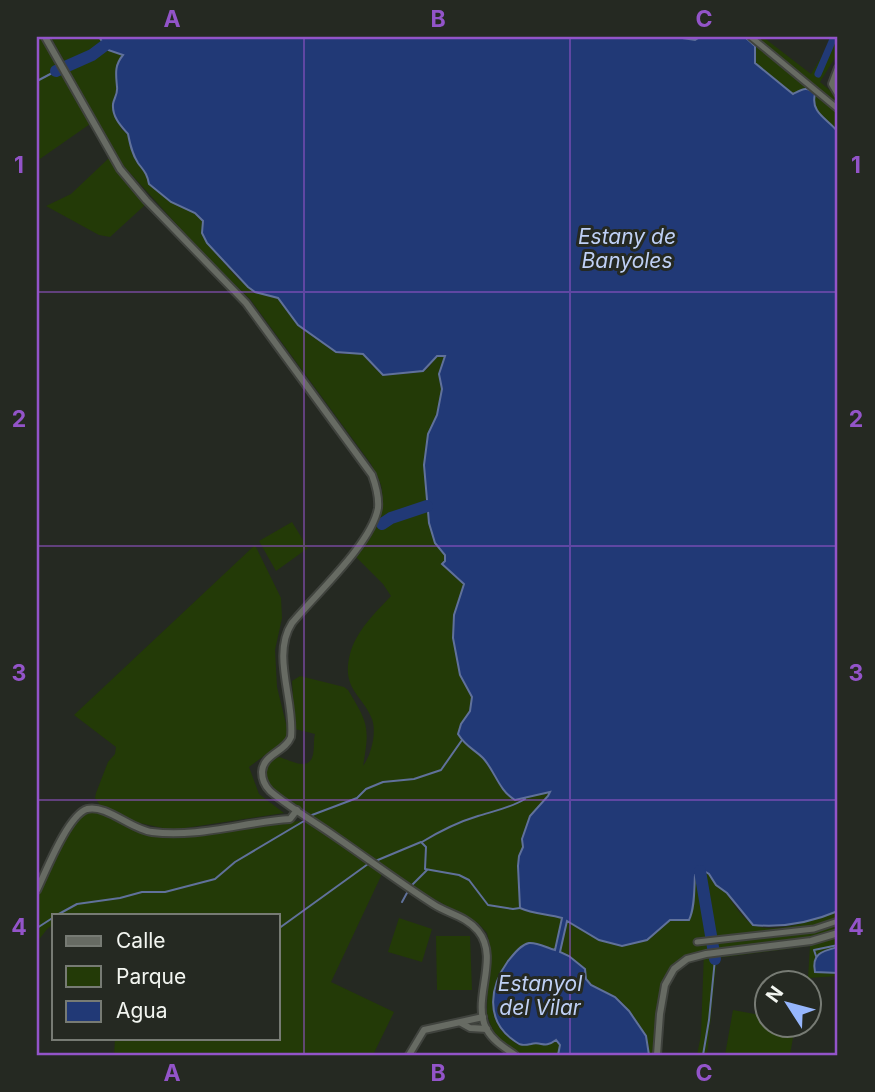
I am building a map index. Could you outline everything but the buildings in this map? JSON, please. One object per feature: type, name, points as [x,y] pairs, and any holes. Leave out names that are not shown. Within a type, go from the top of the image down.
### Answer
[{"type":"street","points":[[45,37],[120,169],[146,200],[246,303],[372,475],[376,485],[377,509],[369,531],[292,623],[286,634],[284,659],[291,737],[288,743],[266,761],[262,774],[264,783],[269,790],[430,902],[468,921],[483,938],[486,962],[483,1017],[487,1029],[494,1040],[514,1055]]},
{"type":"street","points":[[751,37],[838,109]]},
{"type":"street","points":[[838,68],[832,84],[838,94]]},
{"type":"street","points":[[37,890],[66,831],[79,814],[87,809],[97,808],[147,832],[174,835],[290,819],[297,810]]},
{"type":"street","points":[[701,941],[814,929],[838,921]]},
{"type":"street","points":[[657,1055],[662,996],[667,978],[687,959],[703,954],[811,941],[838,933]]},
{"type":"street","points":[[409,1055],[424,1030],[483,1017]]},
{"type":"street","points":[[461,1023],[470,1028],[487,1029]]},
{"type":"green space","points":[[37,37],[41,37],[90,124],[37,161]]},
{"type":"green space","points":[[51,37],[104,37],[130,49],[121,129],[128,134],[130,147],[147,173],[152,187],[171,202],[207,215],[207,243],[237,278],[255,292],[278,298],[298,325],[339,354],[363,354],[373,367],[387,376],[422,372],[437,356],[445,356],[439,374],[442,389],[437,415],[426,444],[424,465],[429,523],[435,543],[445,555],[443,566],[464,584],[554,788],[522,910],[562,918],[555,950],[540,945],[522,946],[507,964],[496,985],[492,1008],[501,1030],[518,1045],[547,1045],[556,1040],[560,1045],[558,1055],[519,1055],[508,1048],[494,1031],[487,1012],[489,941],[487,933],[478,923],[423,893],[273,789],[270,784],[266,771],[274,760],[279,757],[306,764],[313,755],[315,734],[295,729],[292,681],[300,676],[348,690],[366,726],[363,766],[368,756],[373,737],[372,719],[350,683],[348,666],[357,638],[391,596],[356,557],[377,524],[382,504],[381,485],[371,464],[250,299],[208,259],[121,163]]},
{"type":"green space","points":[[721,37],[763,37],[811,74],[832,37],[838,37],[838,53],[820,82],[838,97],[838,132],[817,113],[813,98],[803,103],[755,63],[754,54]]},
{"type":"green space","points":[[109,158],[145,205],[110,237],[99,235],[46,206],[71,194]]},
{"type":"green space","points":[[292,522],[308,548],[276,571],[259,541]]},
{"type":"green space","points":[[255,545],[281,598],[282,618],[275,650],[277,687],[288,738],[249,767],[259,794],[284,813],[172,830],[135,822],[100,805],[95,798],[96,793],[116,747],[74,715]]},
{"type":"green space","points":[[97,811],[146,835],[174,837],[306,821],[382,874],[331,982],[394,1012],[373,1055],[114,1055],[115,1040],[280,1040],[280,914],[52,914],[52,926],[37,942],[37,895],[68,833],[81,815]]},
{"type":"green space","points":[[709,865],[740,913],[752,924],[761,927],[795,925],[838,911],[838,976],[822,977],[822,970],[808,970],[810,946],[717,958],[707,1055],[697,1055],[701,1035],[704,951],[686,956],[674,965],[665,977],[657,1006],[652,1055],[649,1055],[649,1045],[621,1001],[591,985],[560,952],[567,920],[595,936],[690,874]]},
{"type":"green space","points":[[399,918],[432,929],[422,962],[388,952]]},
{"type":"green space","points":[[436,936],[470,936],[472,990],[437,990]]},
{"type":"green space","points":[[733,1010],[752,1013],[752,1040],[793,1040],[790,1055],[725,1055]]},
{"type":"water","name":"Estany de Banyoles","points":[[99,37],[676,37],[695,40],[700,37],[745,37],[755,46],[755,63],[793,94],[805,89],[812,91],[815,94],[817,111],[838,132],[838,911],[797,924],[753,925],[727,893],[704,871],[695,875],[689,920],[670,920],[647,940],[622,946],[599,940],[567,921],[560,952],[585,969],[586,979],[591,985],[615,997],[629,1011],[646,1036],[649,1055],[558,1055],[560,1045],[556,1040],[546,1044],[517,1043],[503,1031],[494,1012],[494,991],[508,961],[529,943],[555,950],[562,918],[520,908],[518,866],[523,847],[522,839],[530,816],[550,792],[515,800],[505,791],[483,758],[458,734],[470,711],[472,697],[460,675],[453,638],[454,615],[464,584],[442,564],[445,555],[435,543],[429,523],[424,465],[428,434],[437,415],[442,389],[439,374],[445,356],[437,356],[423,371],[383,375],[363,354],[336,352],[298,325],[278,298],[255,292],[248,287],[207,243],[202,233],[203,221],[195,213],[171,202],[149,184],[134,156],[128,134],[114,113],[116,70],[123,55],[108,50]]},
{"type":"water","points":[[838,947],[838,973],[815,970],[815,961],[823,952]]},
{"type":"waterway","points":[[818,74],[834,37]]},
{"type":"waterway","points":[[56,71],[92,55],[104,46]]},
{"type":"waterway","points":[[37,81],[56,71]]},
{"type":"waterway","points":[[382,524],[391,518],[427,506]]},
{"type":"waterway","points":[[312,815],[357,798],[366,789],[383,782],[414,779],[441,770],[462,740]]},
{"type":"waterway","points":[[422,842],[456,824],[525,799]]},
{"type":"waterway","points":[[59,914],[77,904],[142,892],[165,892],[215,879],[235,862],[304,821]]},
{"type":"waterway","points":[[373,862],[421,842],[426,847],[425,869],[459,875],[469,880],[488,905],[520,908]]},
{"type":"waterway","points":[[280,928],[368,864]]},
{"type":"waterway","points":[[411,886],[427,870]]},
{"type":"waterway","points":[[700,871],[715,959]]},
{"type":"waterway","points":[[402,902],[408,891]]},
{"type":"waterway","points":[[37,928],[52,918]]},
{"type":"waterway","points":[[816,956],[814,950],[838,945]]},
{"type":"waterway","points":[[703,1055],[715,959]]},
{"type":"water label","name":"Estanyol del Vilar","points":[[540,995]]}]
